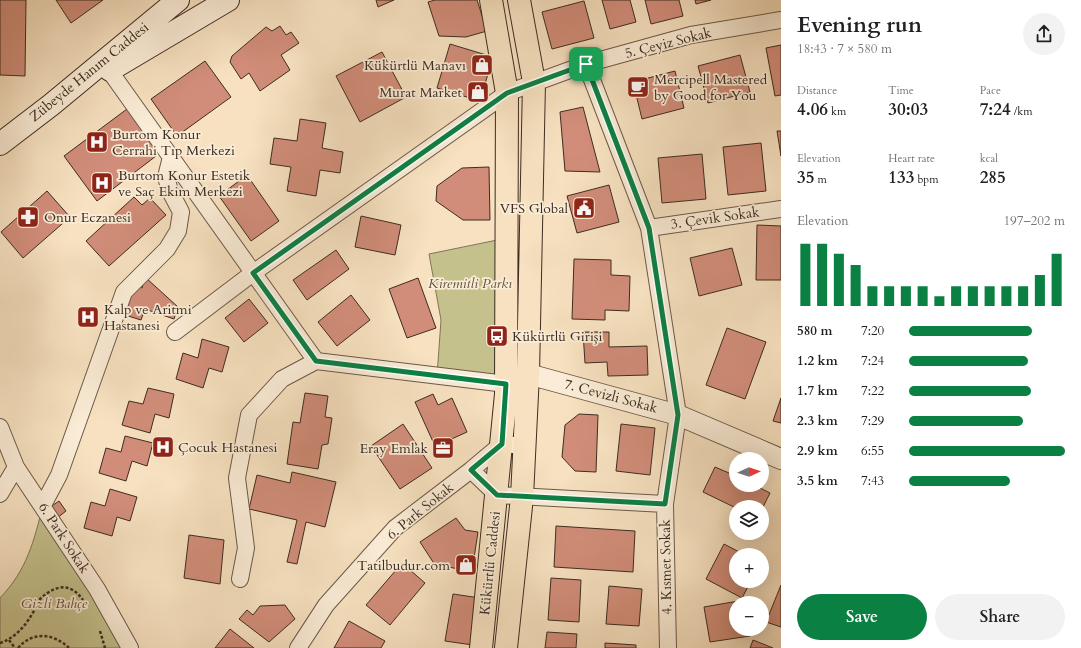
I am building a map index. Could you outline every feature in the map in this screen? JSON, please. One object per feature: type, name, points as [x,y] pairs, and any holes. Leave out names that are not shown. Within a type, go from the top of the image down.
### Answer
[{"type":"main road","name":"Zübeyde Hanım Caddesi","points":[[0,144],[51,105],[178,0]]},
{"type":"main road","points":[[51,105],[228,0]]},
{"type":"main road","name":"Kükürtlü Caddesi","points":[[481,648],[502,444],[506,384],[507,93],[491,0]]},
{"type":"main road","name":"Kükürtlü Caddesi","points":[[506,648],[522,497],[528,374],[534,82],[519,0]]},
{"type":"street","name":"5. Çeyiz Sokak","points":[[175,332],[253,273],[507,93],[586,64],[691,36],[781,20]]},
{"type":"street","name":"4. Kısmet Sokak","points":[[586,64],[649,228],[678,415],[665,504],[668,648]]},
{"type":"street","points":[[109,70],[316,361]]},
{"type":"street","points":[[43,506],[59,475],[124,292],[167,249],[178,231],[180,212],[170,191],[166,177],[171,157]]},
{"type":"street","name":"3. Çevik Sokak","points":[[649,228],[781,209]]},
{"type":"street","points":[[240,579],[246,548],[237,478],[249,415],[282,379],[316,361],[506,384]]},
{"type":"street","name":"7. Cevizli Sokak","points":[[528,374],[678,415],[781,459]]},
{"type":"street","name":"6. Park Sokak","points":[[0,427],[16,467],[97,588],[130,648]]},
{"type":"street","points":[[502,444],[524,446]]},
{"type":"street","name":"6. Park Sokak","points":[[298,648],[326,605],[395,528],[471,470],[502,444]]},
{"type":"street","points":[[0,494],[16,467]]},
{"type":"street","points":[[471,470],[497,495],[665,504]]},
{"type":"path","points":[[0,643],[9,640],[27,623],[40,599],[64,587],[74,589]]},
{"type":"path","points":[[9,640],[16,648],[28,640],[42,635],[57,639],[69,648]]},
{"type":"green space","name":"Kiremitli Parkı","points":[[507,238],[506,384],[437,376],[441,320],[429,254]]},
{"type":"green space","name":"Gizli Bahçe","points":[[43,505],[130,648],[0,648],[0,598],[17,577],[23,566],[33,543]]},
{"type":"building","points":[[0,0],[26,0],[25,76],[0,75]]},
{"type":"building","points":[[56,0],[103,0],[71,23]]},
{"type":"building","points":[[376,0],[394,0],[378,7]]},
{"type":"building","points":[[435,0],[477,0],[487,31],[466,37],[439,36],[428,2]]},
{"type":"building","points":[[602,0],[630,0],[636,22],[610,29]]},
{"type":"building","points":[[645,0],[679,0],[683,16],[651,24]]},
{"type":"building","points":[[695,0],[711,0],[696,4]]},
{"type":"building","points":[[584,1],[594,38],[552,49],[542,12]]},
{"type":"building","points":[[280,26],[286,35],[291,32],[299,43],[281,55],[290,70],[260,91],[249,73],[241,79],[230,62],[232,56],[266,27],[272,31]]},
{"type":"building","points":[[450,44],[493,57],[480,101],[437,88]]},
{"type":"building","points":[[781,45],[781,95],[775,96],[766,48]]},
{"type":"building","points":[[382,52],[406,97],[360,122],[336,76]]},
{"type":"building","points":[[740,55],[750,92],[708,103],[698,66]]},
{"type":"building","points":[[205,61],[231,97],[177,136],[151,99]]},
{"type":"building","points":[[675,71],[684,108],[642,119],[633,82]]},
{"type":"building","points":[[583,107],[600,172],[565,171],[560,112]]},
{"type":"building","name":"Burtom Konur Cerrahi Tıp Merkezi","points":[[127,109],[160,153],[97,201],[64,156]]},
{"type":"building","points":[[300,119],[326,123],[322,148],[343,152],[340,173],[320,170],[316,196],[287,191],[291,167],[270,164],[274,138],[297,141]]},
{"type":"building","points":[[777,131],[781,131],[781,156]]},
{"type":"building","points":[[761,143],[766,191],[728,195],[723,147]]},
{"type":"building","points":[[702,154],[706,199],[662,203],[658,158]]},
{"type":"building","points":[[489,167],[490,220],[463,220],[436,201],[437,186],[462,168]]},
{"type":"building","points":[[247,175],[279,221],[251,241],[219,196]]},
{"type":"building","points":[[609,185],[619,222],[577,233],[567,196]]},
{"type":"building","points":[[47,191],[70,217],[23,258],[1,232]]},
{"type":"building","points":[[134,197],[142,205],[150,198],[166,215],[109,266],[86,241]]},
{"type":"building","points":[[361,216],[401,225],[395,255],[355,247]]},
{"type":"building","points":[[757,225],[781,226],[781,280],[756,280]]},
{"type":"building","points":[[732,248],[742,285],[699,296],[690,258]]},
{"type":"building","points":[[336,250],[349,269],[307,300],[293,280]]},
{"type":"building","points":[[574,259],[611,260],[611,275],[630,276],[629,311],[605,310],[605,320],[572,319]]},
{"type":"building","points":[[145,277],[178,307],[174,319],[145,309],[141,320],[125,315],[134,285],[142,288]]},
{"type":"building","points":[[418,278],[436,328],[407,338],[389,289]]},
{"type":"building","points":[[351,295],[370,320],[337,346],[318,322]]},
{"type":"building","points":[[249,299],[268,323],[244,342],[225,318]]},
{"type":"building","points":[[727,328],[766,342],[745,399],[706,385]]},
{"type":"building","points":[[583,332],[609,332],[609,347],[647,346],[648,375],[608,376],[607,362],[585,363]]},
{"type":"building","points":[[202,339],[229,347],[222,372],[209,368],[203,388],[176,379],[183,353],[198,358]]},
{"type":"building","points":[[148,388],[174,394],[169,418],[155,414],[150,433],[122,425],[129,401],[143,404]]},
{"type":"building","points":[[305,393],[328,396],[325,417],[332,418],[328,444],[322,445],[318,469],[287,464],[293,422],[300,423]]},
{"type":"building","points":[[433,394],[438,405],[452,398],[467,432],[445,442],[449,450],[439,455],[415,402]]},
{"type":"building","points":[[781,398],[781,423],[773,421]]},
{"type":"building","points":[[579,414],[598,415],[596,472],[575,471],[562,457],[565,425]]},
{"type":"building","points":[[403,424],[432,468],[400,489],[371,446]]},
{"type":"building","points":[[621,424],[655,428],[650,475],[616,471]]},
{"type":"building","points":[[125,436],[153,443],[147,466],[132,461],[126,481],[99,473],[106,448],[121,452]]},
{"type":"building","points":[[715,467],[729,473],[729,492],[770,493],[766,500],[729,500],[729,505],[703,492]]},
{"type":"building","points":[[292,472],[336,482],[325,527],[306,522],[297,564],[287,562],[297,520],[249,509],[257,475],[290,483]]},
{"type":"building","points":[[110,489],[137,497],[130,521],[117,517],[112,536],[84,528],[91,502],[105,506]]},
{"type":"building","points":[[59,501],[66,511],[57,518],[49,508]]},
{"type":"building","points":[[456,518],[465,530],[478,532],[472,571],[435,565],[420,542]]},
{"type":"building","points":[[556,526],[635,531],[633,572],[554,567]]},
{"type":"building","points":[[189,535],[224,540],[220,584],[184,578]]},
{"type":"building","points":[[724,544],[732,548],[729,548],[729,588],[747,588],[743,596],[738,596],[706,579]]},
{"type":"building","points":[[402,563],[425,583],[390,625],[366,605]]},
{"type":"building","points":[[551,578],[581,580],[579,622],[548,620]]},
{"type":"building","points":[[781,585],[781,627],[769,623],[769,615]]},
{"type":"building","points":[[609,586],[642,589],[639,626],[606,624]]},
{"type":"building","points":[[453,594],[480,598],[473,645],[445,641]]},
{"type":"building","points":[[729,603],[729,636],[750,636],[710,642],[704,607]]},
{"type":"building","points":[[285,605],[295,619],[269,642],[239,619],[247,610],[253,615],[260,606]]},
{"type":"building","points":[[349,621],[385,641],[381,648],[334,648]]},
{"type":"building","points":[[230,629],[254,648],[215,648]]},
{"type":"building","points":[[547,632],[577,634],[576,648],[545,648]]},
{"type":"building","points":[[753,640],[773,648],[750,648]]},
{"type":"building","points":[[605,643],[636,645],[636,648],[605,648]]},
{"type":"place","name":"Kükürtlü Manavı","points":[[482,65]]},
{"type":"place","name":"Mercipell Mastered by Good for You","points":[[638,87]]},
{"type":"place","name":"Murat Market","points":[[478,92]]},
{"type":"place","name":"Burtom Konur Cerrahi Tıp Merkezi","points":[[97,142]]},
{"type":"place","name":"Burtom Konur Estetik ve Saç Ekim Merkezi","points":[[102,183]]},
{"type":"place","name":"VFS Global","points":[[584,208]]},
{"type":"place","name":"Onur Eczanesi","points":[[28,217]]},
{"type":"place","name":"Kalp ve Aritmi Hastanesi","points":[[88,317]]},
{"type":"place","name":"Kükürtlü Girişi","points":[[497,336]]},
{"type":"place","name":"Çocuk Hastanesi","points":[[163,447]]},
{"type":"place","name":"Eray Emlak","points":[[443,448]]},
{"type":"place","name":"Tatilbudur.com","points":[[466,565]]},
{"type":"route","points":[[586,64],[649,228],[678,415],[665,504],[497,495],[471,470],[502,444],[506,384],[316,361],[253,273],[507,93],[586,64]]}]
